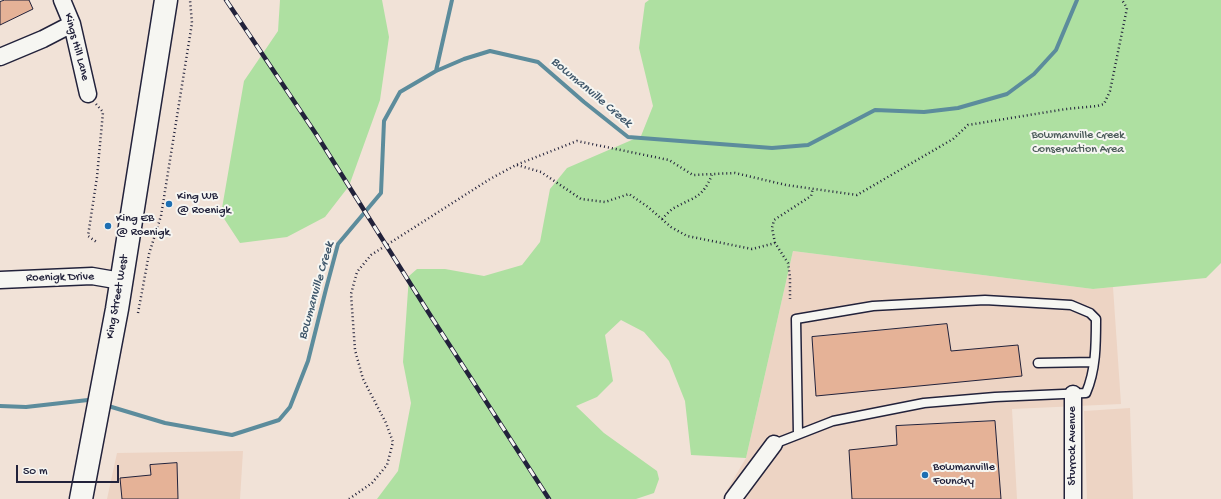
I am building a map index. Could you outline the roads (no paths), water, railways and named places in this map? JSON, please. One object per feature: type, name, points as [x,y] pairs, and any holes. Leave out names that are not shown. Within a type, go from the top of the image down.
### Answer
[{"type":"main road","name":"King Street West","points":[[81,499],[117,309],[166,0]]},
{"type":"street","name":"Kings Hill Lane","points":[[62,0],[72,24],[88,94]]},
{"type":"street","points":[[0,57],[43,40],[72,24]]},
{"type":"street","name":"Roenigk Drive","points":[[0,280],[92,276],[121,281]]},
{"type":"street","name":"Sturrock Avenue","points":[[1073,394],[1074,499]]},
{"type":"street","points":[[733,499],[774,444]]},
{"type":"lane","points":[[774,444],[833,421],[924,403],[995,397],[1086,393],[1091,381],[1094,362],[1096,319],[1090,313],[1071,305],[985,300],[873,306],[796,319],[798,434]]},
{"type":"lane","points":[[1038,363],[1094,362]]},
{"type":"waterway","points":[[436,71],[452,0]]},
{"type":"waterway","name":"Bowmanville Creek","points":[[105,405],[165,423],[232,435],[279,420],[290,407],[308,361],[338,244],[381,193],[384,121],[400,92],[436,71],[464,59],[490,51],[538,62],[584,102],[628,137],[772,148],[808,145],[875,110],[924,112],[958,108],[1007,94],[1034,74],[1056,50],[1077,0]]},
{"type":"waterway","name":"Bowmanville Creek","points":[[0,406],[26,407],[88,400],[93,401]]},
{"type":"railway","points":[[226,0],[316,134],[432,318],[549,499]]},
{"type":"place","name":"King WB @ Roenigk","points":[[169,204]]},
{"type":"place","name":"King EB @ Roenigk","points":[[108,226]]},
{"type":"place","name":"Bowmanville Foundry","points":[[925,475]]},
{"type":"park label","name":"Bowmanville Creek Conservation Area","points":[[1078,143]]}]
